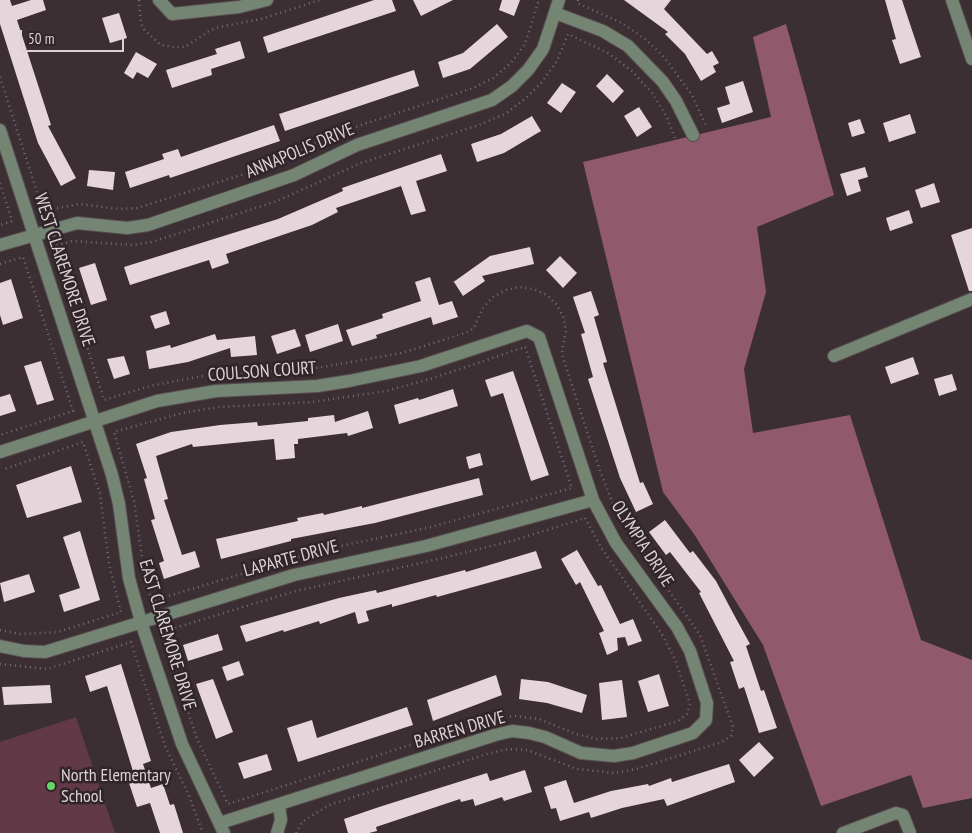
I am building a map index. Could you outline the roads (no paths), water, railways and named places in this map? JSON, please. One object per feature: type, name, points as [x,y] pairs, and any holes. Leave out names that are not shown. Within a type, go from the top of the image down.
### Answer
[{"type":"street","points":[[159,0],[172,14],[238,7],[267,0]]},
{"type":"street","name":"ANNAPOLIS DRIVE","points":[[0,245],[76,223],[127,228],[148,225],[294,176],[357,145],[492,100],[512,86],[528,70],[543,49],[559,0]]},
{"type":"street","points":[[952,0],[972,60]]},
{"type":"street","points":[[555,13],[603,31],[628,46],[663,82],[676,101],[693,135]]},
{"type":"street","name":"WEST CLAREMORE DRIVE","points":[[0,130],[94,422]]},
{"type":"street","points":[[834,356],[972,299]]},
{"type":"street","name":"COULSON COURT","points":[[0,452],[158,401],[216,391],[317,386],[390,373],[421,366],[527,331]]},
{"type":"street","name":"OLYMPIA DRIVE","points":[[527,331],[539,337],[593,500],[616,543],[676,627],[690,651],[707,703],[706,720]]},
{"type":"street","name":"EAST CLAREMORE DRIVE","points":[[94,422],[112,475],[119,504],[129,578],[141,622],[182,744],[222,828]]},
{"type":"street","name":"LAPARTE DRIVE","points":[[0,646],[24,651],[45,652],[294,574],[455,539],[593,500]]},
{"type":"street","name":"BARREN DRIVE","points":[[222,828],[279,805],[495,735],[512,732],[529,733],[545,737],[581,753],[614,756],[633,753],[693,733],[706,720]]},
{"type":"street","points":[[277,833],[281,820],[279,805]]},
{"type":"street","points":[[843,833],[896,813],[903,815],[910,833]]},
{"type":"place","name":"North Elementary School","points":[[51,786]]}]
